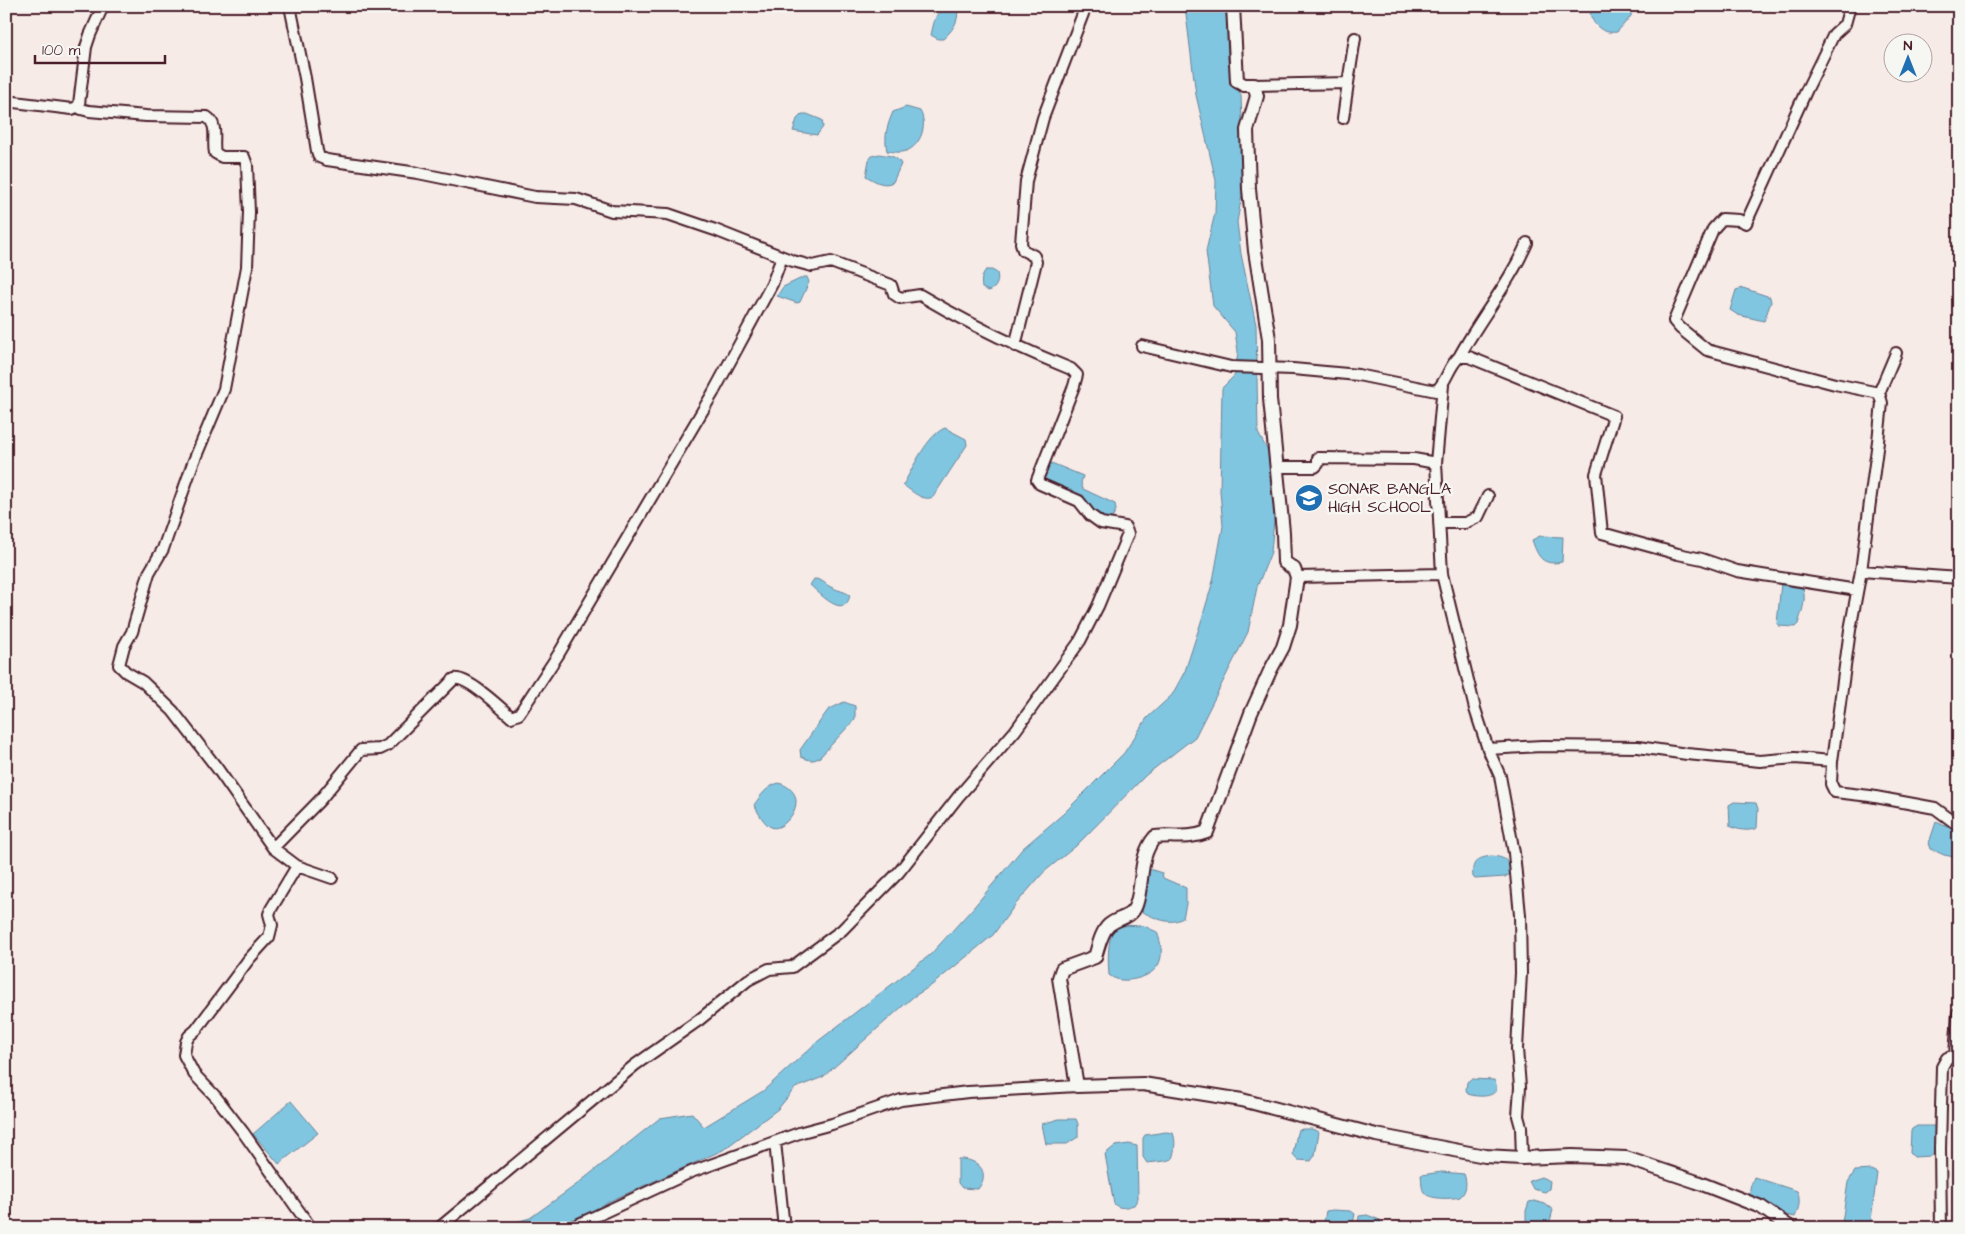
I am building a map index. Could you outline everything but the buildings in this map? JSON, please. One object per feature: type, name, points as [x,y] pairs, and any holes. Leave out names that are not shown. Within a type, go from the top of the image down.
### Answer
[{"type":"street","points":[[79,106],[86,47],[103,6]]},
{"type":"street","points":[[290,6],[305,78],[317,151],[323,159],[418,173],[535,197],[576,199],[612,211],[668,214],[715,230],[782,257],[812,266],[831,262],[881,280],[891,284],[894,294],[900,298],[920,295],[948,312],[1016,346],[1071,370],[1077,375],[1037,480],[1040,484],[1078,501],[1090,515],[1101,523],[1125,527],[1128,534],[1098,606],[1080,641],[1015,731],[958,797],[899,872],[842,930],[792,967],[769,969],[748,980],[699,1020],[635,1065],[439,1228]]},
{"type":"street","points":[[1016,346],[1036,262],[1034,256],[1024,250],[1021,243],[1026,181],[1043,118],[1086,6]]},
{"type":"street","points":[[1233,6],[1237,81],[1244,85],[1348,83]]},
{"type":"street","points":[[1850,6],[1845,24],[1834,34],[1746,223],[1739,220],[1722,219],[1713,229],[1674,321],[1707,350],[1836,384],[1879,393]]},
{"type":"street","points":[[1343,118],[1355,38]]},
{"type":"street","points":[[1077,1086],[1059,978],[1062,969],[1095,957],[1100,940],[1108,925],[1126,918],[1136,906],[1143,860],[1148,845],[1155,837],[1195,837],[1207,832],[1251,713],[1283,647],[1290,625],[1297,577],[1294,569],[1284,562],[1277,467],[1266,368],[1269,339],[1255,251],[1249,189],[1247,130],[1257,96],[1254,85]]},
{"type":"street","points":[[6,101],[72,109],[79,106]]},
{"type":"street","points":[[79,106],[85,111],[114,114],[208,117],[212,120],[214,126],[214,149],[217,156],[244,157],[246,160],[249,212],[247,267],[224,389],[193,463],[163,549],[149,573],[132,632],[124,646],[119,665],[126,672],[143,682],[173,711],[217,768],[273,848],[297,866],[332,878]]},
{"type":"street","points":[[1522,1158],[1518,1116],[1520,1087],[1517,1049],[1521,973],[1520,915],[1514,853],[1500,776],[1488,749],[1475,708],[1442,574],[1436,463],[1443,385],[1454,362],[1459,357],[1474,329],[1516,267],[1527,243]]},
{"type":"street","points":[[273,848],[320,800],[361,750],[380,749],[388,745],[454,679],[461,679],[493,701],[511,717],[519,714],[558,655],[713,393],[772,284],[782,257]]},
{"type":"street","points":[[1142,346],[1231,367],[1358,375],[1436,391],[1443,385]]},
{"type":"street","points":[[1896,353],[1879,393],[1882,403],[1879,431],[1861,570],[1832,761],[1832,784],[1836,792],[1935,808],[1959,826]]},
{"type":"street","points":[[1459,357],[1469,357],[1614,416],[1596,474],[1602,533],[1702,559],[1737,571],[1857,590]]},
{"type":"street","points":[[1277,467],[1315,468],[1318,464],[1318,458],[1414,459],[1436,463]]},
{"type":"street","points":[[1439,523],[1465,522],[1478,517],[1488,496]]},
{"type":"street","points":[[1861,570],[1959,578]]},
{"type":"street","points":[[1297,577],[1442,574]]},
{"type":"street","points":[[1488,749],[1542,746],[1638,747],[1760,761],[1795,758],[1832,761]]},
{"type":"street","points":[[297,866],[269,914],[272,925],[269,938],[249,959],[196,1030],[189,1036],[184,1055],[194,1074],[216,1097],[243,1132],[311,1228]]},
{"type":"street","points":[[1941,1228],[1942,1067],[1947,1058],[1955,1055],[1958,1013]]},
{"type":"street","points":[[570,1228],[691,1172],[901,1100],[968,1092],[1143,1084],[1242,1100],[1376,1135],[1485,1156],[1626,1158],[1697,1182],[1761,1207],[1791,1228]]},
{"type":"street","points":[[775,1142],[784,1228]]},
{"type":"water","points":[[949,6],[957,10],[956,22],[952,30],[943,39],[938,39],[931,35],[934,21],[941,10]]},
{"type":"water","points":[[1185,6],[1226,6],[1228,62],[1241,96],[1242,195],[1237,222],[1241,254],[1256,325],[1258,433],[1269,453],[1275,509],[1271,552],[1257,587],[1248,632],[1195,737],[1146,775],[1076,846],[1044,872],[1015,905],[993,935],[932,985],[913,997],[823,1077],[795,1088],[778,1109],[723,1150],[608,1202],[565,1228],[507,1228],[516,1222],[530,1218],[576,1185],[660,1118],[692,1113],[704,1127],[763,1091],[817,1042],[930,955],[973,908],[1023,848],[1063,814],[1124,753],[1147,718],[1172,695],[1185,671],[1213,581],[1223,526],[1220,491],[1222,388],[1235,375],[1238,351],[1235,332],[1213,306],[1206,251],[1215,213],[1216,181],[1196,95]]},
{"type":"water","points":[[1595,6],[1632,6],[1631,16],[1617,32],[1604,31],[1594,23],[1590,14]]},
{"type":"water","points":[[906,107],[920,111],[923,122],[922,134],[916,144],[906,151],[887,151],[887,131],[893,112]]},
{"type":"water","points":[[802,114],[822,120],[823,127],[817,135],[793,131],[797,119]]},
{"type":"water","points":[[879,154],[894,157],[901,164],[893,182],[882,184],[866,176],[869,160],[872,156]]},
{"type":"water","points":[[986,270],[992,270],[998,276],[996,286],[989,291],[982,288],[983,274]]},
{"type":"water","points":[[807,277],[809,282],[800,302],[797,303],[777,296],[783,287]]},
{"type":"water","points":[[1743,288],[1770,297],[1771,302],[1764,321],[1738,315],[1730,310],[1736,290]]},
{"type":"water","points":[[945,428],[966,439],[967,445],[933,497],[921,497],[903,485],[926,445],[932,437]]},
{"type":"water","points":[[1049,462],[1083,476],[1081,483],[1083,489],[1115,504],[1116,510],[1111,520],[1103,520],[1041,480]]},
{"type":"water","points":[[1540,536],[1563,537],[1562,562],[1550,563],[1542,559],[1536,551],[1532,540]]},
{"type":"water","points":[[814,579],[820,580],[830,587],[850,595],[847,602],[843,606],[825,599],[810,585]]},
{"type":"water","points":[[1781,583],[1801,584],[1803,589],[1804,604],[1798,624],[1795,627],[1779,626],[1777,624]]},
{"type":"water","points":[[844,702],[855,706],[855,719],[820,757],[811,760],[801,757],[800,750],[828,710]]},
{"type":"water","points":[[779,783],[790,789],[795,796],[796,804],[789,819],[783,825],[776,828],[771,827],[764,821],[754,805],[762,794]]},
{"type":"water","points":[[1734,802],[1756,803],[1758,809],[1757,828],[1743,830],[1730,826],[1729,805]]},
{"type":"water","points":[[1936,822],[1959,832],[1959,858],[1944,855],[1931,849],[1929,843]]},
{"type":"water","points":[[1491,856],[1506,860],[1509,865],[1510,874],[1505,877],[1475,879],[1473,877],[1473,867],[1476,861]]},
{"type":"water","points":[[1146,868],[1162,873],[1163,878],[1186,888],[1186,904],[1183,918],[1168,921],[1157,919],[1142,912]]},
{"type":"water","points":[[1120,925],[1144,926],[1157,932],[1161,949],[1160,962],[1156,968],[1144,976],[1128,980],[1118,979],[1109,975],[1110,939],[1114,928]]},
{"type":"water","points":[[1471,1079],[1494,1080],[1496,1090],[1484,1096],[1468,1094],[1466,1090],[1467,1082]]},
{"type":"water","points":[[291,1101],[318,1133],[279,1164],[253,1134]]},
{"type":"water","points":[[1059,1119],[1076,1119],[1078,1137],[1067,1144],[1046,1144],[1042,1124]]},
{"type":"water","points":[[1917,1126],[1935,1126],[1937,1130],[1936,1152],[1931,1156],[1914,1157],[1910,1153],[1911,1131]]},
{"type":"water","points":[[1312,1129],[1319,1132],[1315,1155],[1311,1161],[1298,1160],[1293,1154],[1298,1130]]},
{"type":"water","points":[[1173,1133],[1174,1136],[1175,1146],[1172,1159],[1147,1163],[1143,1157],[1143,1138],[1145,1135]]},
{"type":"water","points":[[1129,1144],[1137,1146],[1138,1198],[1134,1205],[1121,1207],[1114,1204],[1105,1154],[1115,1146]]},
{"type":"water","points":[[958,1159],[965,1159],[976,1163],[983,1171],[982,1183],[978,1189],[962,1188],[958,1183]]},
{"type":"water","points":[[1871,1170],[1877,1173],[1870,1228],[1843,1228],[1842,1223],[1848,1182],[1855,1171]]},
{"type":"water","points":[[1442,1172],[1464,1174],[1466,1186],[1460,1197],[1435,1198],[1426,1195],[1422,1186],[1421,1175]]},
{"type":"water","points":[[1541,1177],[1550,1181],[1549,1189],[1545,1192],[1533,1189],[1529,1181]]},
{"type":"water","points":[[1754,1177],[1797,1191],[1799,1204],[1795,1217],[1786,1215],[1775,1207],[1750,1197],[1750,1188]]},
{"type":"water","points":[[1534,1201],[1545,1204],[1553,1210],[1548,1228],[1526,1228],[1526,1211],[1529,1202]]},
{"type":"water","points":[[1326,1211],[1351,1211],[1355,1214],[1352,1228],[1330,1228],[1326,1226],[1324,1222]]},
{"type":"water","points":[[1367,1215],[1380,1220],[1381,1228],[1358,1228],[1359,1216]]},
{"type":"place","name":"SONAR BANGLA HIGH SCHOOL","points":[[1309,498]]}]
